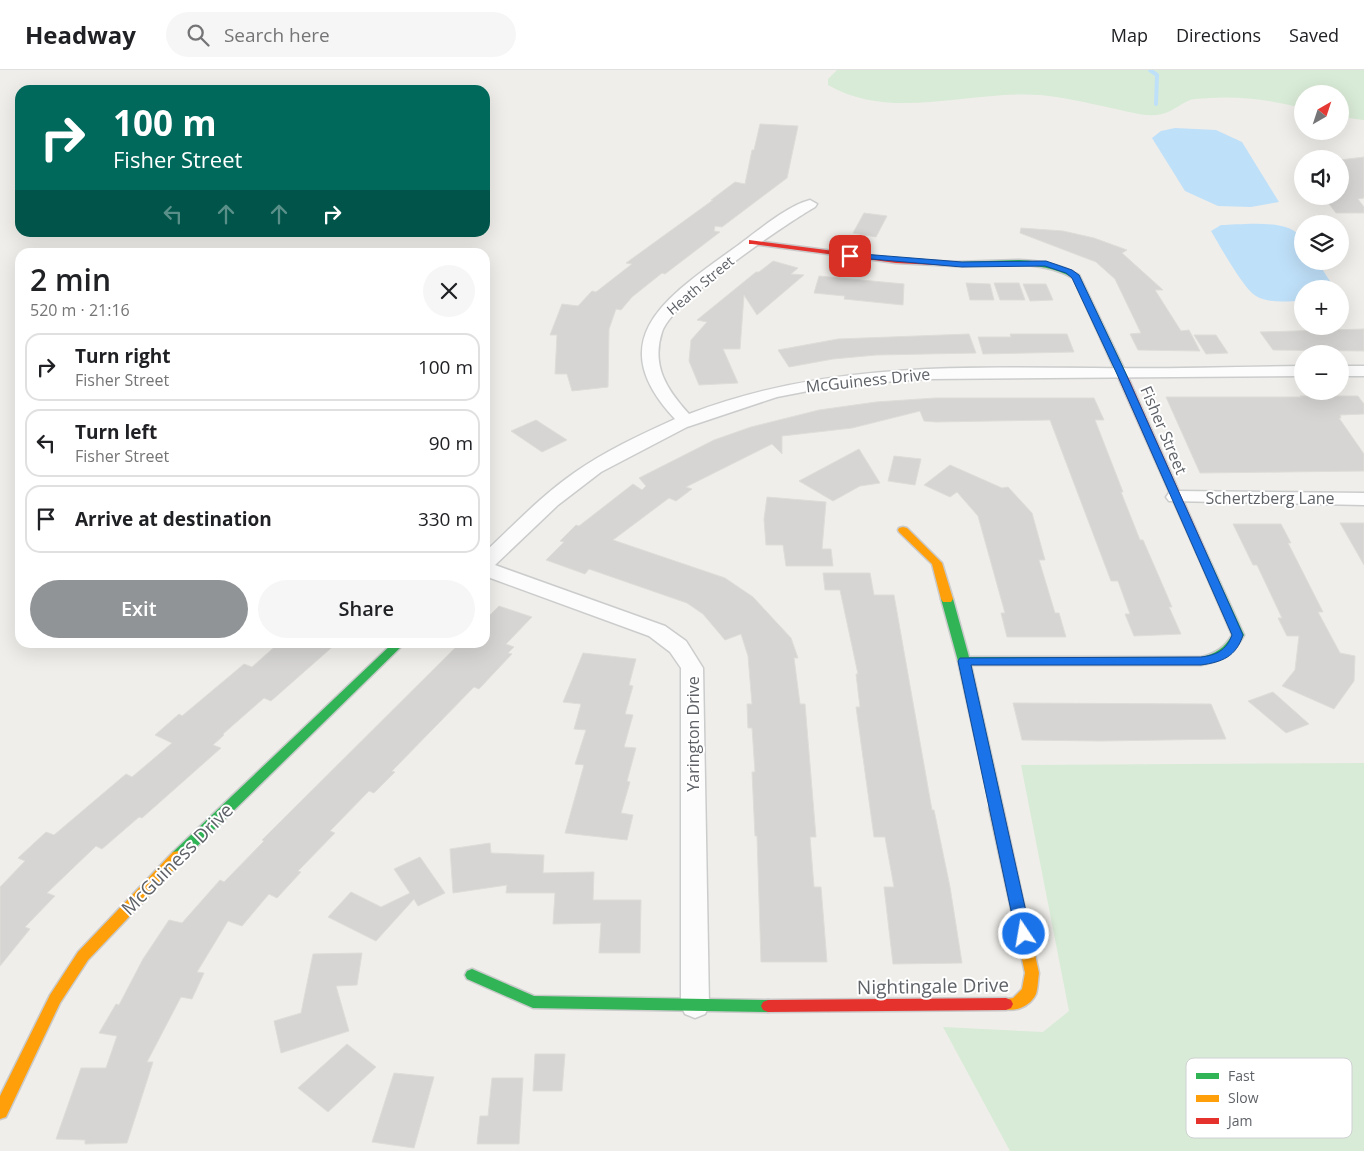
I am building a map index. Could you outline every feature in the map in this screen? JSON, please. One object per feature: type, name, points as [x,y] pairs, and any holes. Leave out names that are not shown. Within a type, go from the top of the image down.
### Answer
[{"type":"street","name":"Heath Street","points":[[686,421],[661,394],[651,371],[654,329],[671,306],[752,242],[795,212],[810,204]]},
{"type":"street","name":"Fisher Street","points":[[752,242],[896,261],[962,264],[1033,263],[1058,267],[1076,277],[1122,374],[1238,635],[1234,645],[1227,653],[1218,658],[1201,661],[964,661]]},
{"type":"street","name":"McGuiness Drive","points":[[490,558],[566,489],[593,469],[636,444],[686,421],[750,398],[794,387],[840,380],[938,373],[1122,374],[1294,371]]},
{"type":"street","points":[[1349,371],[1364,371]]},
{"type":"street","name":"Schertzberg Lane","points":[[1176,497],[1364,498]]},
{"type":"street","name":"Nightingale Drive","points":[[472,975],[533,1002],[695,1006],[1016,1004],[1029,992],[1032,973],[964,661],[937,563],[903,530]]},
{"type":"street","name":"Yarington Drive","points":[[490,571],[657,631],[674,640],[685,653],[692,668],[695,1006]]},
{"type":"street","name":"McGuiness Drive","points":[[0,1112],[55,999],[82,956],[177,857],[395,648]]},
{"type":"green space","points":[[837,70],[1364,70],[1364,120],[1349,118],[1349,85],[1294,85],[1294,106],[1244,98],[1195,99],[1166,113],[1150,115],[1040,95],[1013,95],[904,103],[878,101],[852,96],[828,85],[828,79]]},
{"type":"green space","points":[[1364,763],[1364,1151],[1010,1151],[943,1027],[1043,1032],[1069,1011],[1021,765]]},
{"type":"water","points":[[1175,128],[1216,130],[1242,142],[1279,202],[1251,207],[1218,206],[1185,191],[1152,138],[1161,131]]},
{"type":"water","points":[[1264,224],[1287,228],[1294,232],[1294,270],[1323,270],[1329,280],[1294,280],[1294,301],[1261,299],[1251,292],[1238,276],[1211,231],[1221,225]]},
{"type":"building","points":[[760,124],[798,126],[787,178],[722,227],[715,226],[714,231],[720,232],[665,274],[662,273],[632,297],[621,310],[616,309],[609,329],[608,387],[572,391],[567,374],[555,374],[557,335],[550,335],[562,304],[578,306],[592,291],[596,292],[632,264],[626,263],[735,182],[745,184]]},
{"type":"building","points":[[1364,157],[1364,198],[1358,199],[1364,207],[1364,213],[1336,213],[1330,205],[1349,205],[1349,159]]},
{"type":"building","points":[[864,213],[887,216],[876,237],[853,233]]},
{"type":"building","points":[[1021,228],[1063,231],[1094,238],[1127,250],[1122,253],[1163,290],[1155,290],[1181,331],[1189,330],[1200,351],[1138,350],[1130,334],[1141,333],[1115,279],[1096,262],[1020,233]]},
{"type":"building","points":[[773,261],[798,268],[791,274],[804,275],[757,315],[744,295],[740,349],[723,349],[738,383],[699,385],[689,361],[691,340],[707,322],[697,320],[756,272],[759,272]]},
{"type":"building","points":[[819,276],[904,284],[903,305],[844,299],[845,296],[814,293]]},
{"type":"building","points":[[966,283],[990,284],[994,300],[970,300]]},
{"type":"building","points":[[994,283],[1019,283],[1025,300],[1000,300]]},
{"type":"building","points":[[1023,284],[1046,284],[1053,300],[1030,301]]},
{"type":"building","points":[[1349,329],[1364,329],[1364,351],[1349,351],[1349,345],[1294,345],[1294,350],[1273,350],[1260,332],[1294,331],[1294,335],[1349,335]]},
{"type":"building","points":[[969,334],[976,353],[876,355],[833,359],[789,367],[778,350],[838,339]]},
{"type":"building","points":[[1010,334],[1067,334],[1074,352],[983,354],[978,337],[1011,337]]},
{"type":"building","points":[[1194,335],[1216,335],[1228,353],[1206,354]]},
{"type":"building","points":[[1349,396],[1358,396],[1364,404],[1364,414],[1340,415],[1341,418],[1339,418],[1364,454],[1364,471],[1200,473],[1166,397],[1294,397],[1294,400],[1349,400]]},
{"type":"building","points":[[935,398],[1094,398],[1104,420],[1095,420],[1123,492],[1121,492],[1140,540],[1143,540],[1172,607],[1169,607],[1181,634],[1134,636],[1125,614],[1130,614],[1118,581],[1111,581],[1050,420],[936,422],[924,421],[920,411],[852,428],[782,436],[782,454],[772,444],[686,487],[692,489],[676,501],[669,498],[613,540],[725,578],[753,597],[791,638],[798,658],[794,658],[800,704],[805,704],[816,837],[810,837],[814,887],[821,887],[827,962],[761,962],[757,836],[755,836],[752,772],[755,772],[752,728],[748,728],[747,704],[752,704],[748,656],[741,634],[725,640],[703,614],[687,603],[589,569],[585,574],[546,560],[564,542],[560,541],[576,525],[579,526],[633,484],[642,490],[646,486],[639,478],[714,440],[751,427],[819,410],[876,402]]},
{"type":"building","points":[[536,420],[567,440],[542,452],[511,431]]},
{"type":"building","points":[[859,449],[880,483],[860,486],[833,501],[799,481]]},
{"type":"building","points":[[894,456],[921,459],[915,485],[888,481]]},
{"type":"building","points":[[950,465],[1002,488],[1008,487],[1032,513],[1045,560],[1039,560],[1055,613],[1059,613],[1066,637],[1007,637],[1001,613],[1005,613],[978,516],[957,492],[950,497],[924,485]]},
{"type":"building","points":[[767,497],[826,502],[822,549],[831,549],[833,566],[786,566],[783,545],[766,545],[764,519]]},
{"type":"building","points":[[1340,523],[1364,523],[1364,565]]},
{"type":"building","points":[[1233,524],[1281,524],[1291,543],[1288,543],[1323,612],[1318,612],[1340,653],[1355,656],[1354,681],[1334,709],[1282,686],[1295,670],[1299,636],[1287,636],[1278,618],[1282,618],[1257,565],[1253,565]]},
{"type":"building","points":[[823,573],[870,573],[874,595],[894,595],[932,810],[934,810],[950,887],[962,963],[893,964],[884,887],[894,887],[885,837],[874,837],[856,707],[860,707],[856,674],[858,674],[840,590],[825,590]]},
{"type":"building","points":[[499,606],[532,617],[506,644],[514,647],[508,653],[512,654],[479,689],[474,687],[392,771],[395,772],[374,793],[369,791],[330,831],[335,833],[298,871],[301,872],[277,898],[269,894],[242,926],[228,921],[197,972],[204,973],[192,999],[181,997],[147,1062],[153,1062],[127,1143],[85,1144],[85,1140],[56,1139],[81,1068],[106,1068],[117,1036],[99,1033],[116,1004],[119,1005],[143,959],[169,920],[182,923],[220,880],[224,882],[264,841],[262,840],[455,648],[490,648],[490,615]]},
{"type":"building","points":[[273,648],[331,648],[271,701],[264,698],[213,745],[221,748],[142,818],[139,817],[102,849],[96,846],[47,893],[55,896],[25,927],[30,929],[0,966],[0,887],[25,861],[18,858],[46,832],[54,835],[126,774],[132,777],[172,743],[155,735],[179,714],[182,716],[244,664],[252,667]]},
{"type":"building","points":[[583,653],[636,659],[629,685],[633,686],[625,714],[633,715],[624,747],[636,748],[627,781],[630,782],[621,813],[633,815],[627,840],[565,833],[584,765],[575,764],[586,730],[574,729],[581,704],[563,702]]},
{"type":"building","points":[[1273,692],[1309,724],[1286,733],[1248,701]]},
{"type":"building","points":[[1013,703],[1211,704],[1226,739],[1022,740]]},
{"type":"building","points":[[490,843],[491,853],[544,855],[543,873],[594,872],[593,900],[641,900],[640,953],[599,953],[601,923],[553,924],[555,893],[506,893],[507,885],[453,893],[450,849]]},
{"type":"building","points":[[420,857],[445,893],[418,906],[414,899],[376,941],[328,917],[351,892],[381,907],[410,893],[394,869]]},
{"type":"building","points":[[362,953],[357,985],[336,986],[349,1031],[281,1053],[274,1021],[301,1013],[313,954]]},
{"type":"building","points":[[347,1044],[376,1067],[328,1112],[298,1088]]},
{"type":"building","points":[[535,1054],[565,1054],[562,1091],[533,1091]]},
{"type":"building","points":[[394,1073],[434,1077],[414,1148],[372,1142]]},
{"type":"building","points":[[492,1078],[523,1078],[519,1144],[477,1144],[480,1116],[488,1116]]},
{"type":"waterway","points":[[1150,70],[1157,75],[1156,104]]},
{"type":"traffic: fast","points":[[956,264],[1036,263],[1065,270],[1076,277],[1123,377]]},
{"type":"traffic: fast","points":[[964,661],[1201,661],[1219,656],[1228,650],[1238,635],[1201,552]]},
{"type":"traffic: fast","points":[[947,599],[964,661],[996,808]]},
{"type":"traffic: fast","points":[[178,856],[395,648]]},
{"type":"traffic: fast","points":[[472,975],[533,1002],[768,1006]]},
{"type":"traffic: slow","points":[[903,530],[937,563],[947,599]]},
{"type":"traffic: slow","points":[[996,808],[1032,973],[1029,992],[1016,1004],[1006,1004]]},
{"type":"traffic: slow","points":[[0,1112],[55,999],[83,956],[178,856]]},
{"type":"traffic: jam","points":[[752,242],[896,261],[956,264]]},
{"type":"traffic: jam","points":[[1123,377],[1201,552]]},
{"type":"traffic: jam","points":[[768,1006],[1006,1004]]},
{"type":"route","points":[[850,256],[896,261],[962,264],[1046,264],[1058,267],[1076,277],[1122,374],[1238,635],[1234,645],[1227,653],[1218,658],[1201,661],[964,661],[1024,934]]}]
